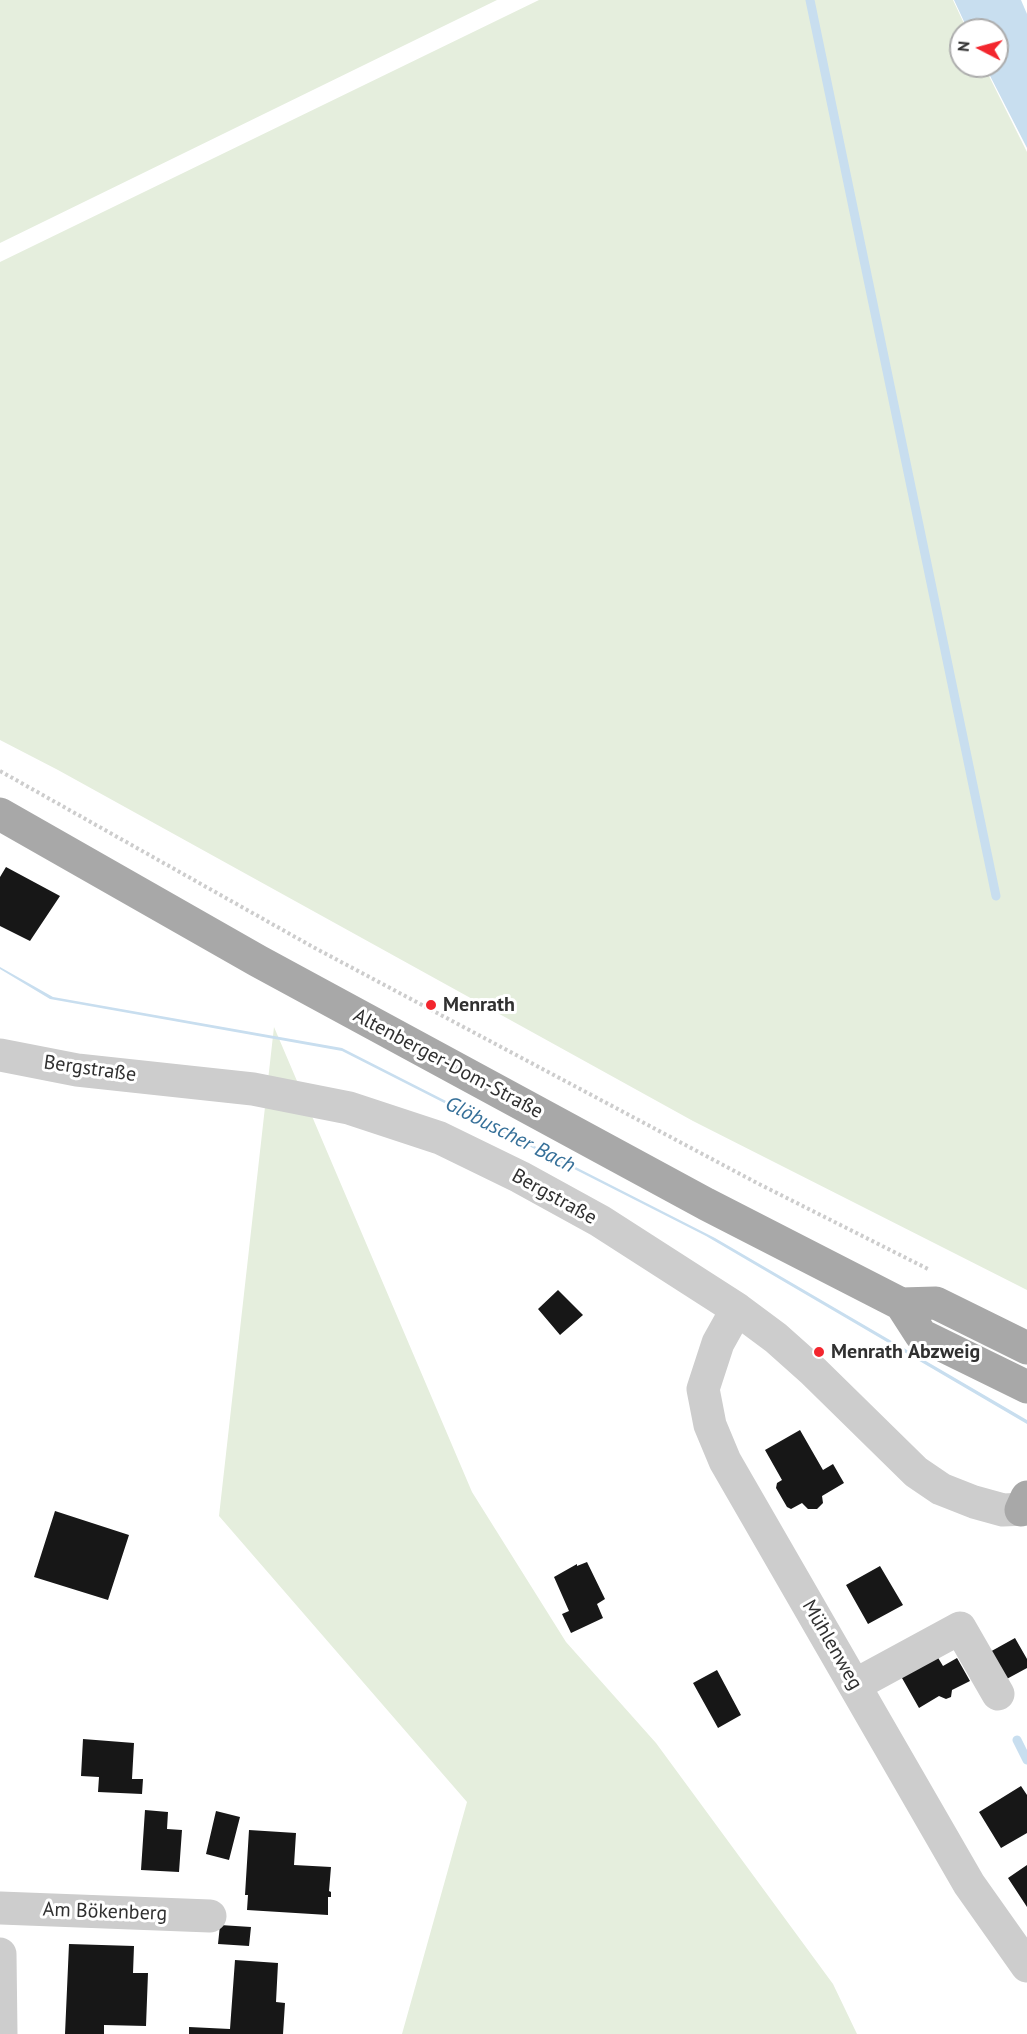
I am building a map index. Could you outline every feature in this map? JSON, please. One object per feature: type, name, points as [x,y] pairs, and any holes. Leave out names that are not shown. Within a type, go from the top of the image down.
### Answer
[{"type":"main road","name":"Altenberger-Dom-Straße","points":[[0,814],[258,961],[706,1204],[901,1304],[936,1303],[1027,1348]]},
{"type":"main road","points":[[901,1304],[921,1335],[1027,1387]]},
{"type":"street","name":"Bergstraße","points":[[0,1055],[77,1070],[253,1089],[349,1108],[440,1138],[520,1177],[600,1221],[737,1309],[776,1338],[813,1371],[916,1473],[941,1489],[974,1502],[1003,1509],[1025,1505]]},
{"type":"street","name":"Mühlenweg","points":[[737,1309],[718,1343],[703,1389],[710,1425],[725,1461],[969,1884],[1027,1966]]},
{"type":"street","points":[[855,1685],[960,1628],[998,1694]]},
{"type":"street","name":"Am Bökenberg","points":[[0,1908],[210,1916]]},
{"type":"street","points":[[0,1954],[1,2034]]},
{"type":"path","points":[[0,771],[333,958],[757,1183],[936,1272]]},
{"type":"green space","points":[[0,0],[497,0],[0,243]]},
{"type":"green space","points":[[539,0],[953,0],[961,18],[949,18],[949,78],[990,78],[1027,152],[1027,1290],[693,1121],[0,740],[0,262]]},
{"type":"green space","points":[[274,1027],[472,1492],[566,1642],[656,1743],[833,1984],[857,2034],[402,2034],[467,1802],[219,1516]]},
{"type":"water","points":[[954,0],[1021,0],[1027,14],[1027,148],[991,78],[1009,78],[1009,18],[962,18]]},
{"type":"water","name":"Glöbuscher Bach","points":[[0,967],[53,997],[342,1048],[715,1238],[1027,1420],[1027,1424],[706,1236],[342,1051],[50,999]]},
{"type":"building","points":[[6,867],[60,896],[30,941],[0,926],[0,877]]},
{"type":"building","points":[[558,1290],[583,1315],[560,1335],[538,1309]]},
{"type":"building","points":[[800,1430],[823,1470],[833,1464],[844,1483],[822,1496],[823,1503],[817,1509],[808,1509],[802,1503],[791,1509],[787,1507],[776,1488],[777,1483],[782,1480],[765,1450]]},
{"type":"building","points":[[55,1511],[129,1535],[108,1600],[34,1577]]},
{"type":"building","points":[[587,1562],[605,1599],[597,1604],[603,1618],[571,1633],[562,1614],[569,1611],[554,1577],[577,1564],[577,1566]]},
{"type":"building","points":[[880,1566],[903,1605],[868,1624],[846,1585]]},
{"type":"building","points":[[1015,1638],[1027,1659],[1027,1668],[1003,1681],[988,1653]]},
{"type":"building","points":[[934,1651],[943,1666],[957,1658],[970,1681],[952,1690],[951,1697],[946,1699],[939,1696],[919,1708],[898,1671]]},
{"type":"building","points":[[717,1670],[741,1715],[718,1728],[693,1683]]},
{"type":"building","points":[[83,1739],[134,1743],[132,1779],[143,1779],[142,1794],[98,1792],[99,1777],[81,1776]]},
{"type":"building","points":[[1021,1786],[1027,1795],[1027,1833],[1001,1848],[979,1812]]},
{"type":"building","points":[[145,1810],[168,1812],[167,1829],[182,1830],[179,1872],[141,1870]]},
{"type":"building","points":[[216,1811],[240,1817],[229,1860],[206,1854]]},
{"type":"building","points":[[249,1830],[296,1833],[294,1865],[331,1867],[329,1891],[331,1897],[328,1897],[328,1915],[247,1910],[248,1895],[245,1895]]},
{"type":"building","points":[[1027,1865],[1027,1907],[1008,1878]]},
{"type":"building","points":[[220,1925],[251,1927],[249,1946],[218,1944]]},
{"type":"building","points":[[69,1944],[134,1946],[133,1973],[148,1973],[146,2026],[104,2025],[104,2034],[65,2034]]},
{"type":"building","points":[[235,1960],[278,1963],[276,2002],[285,2003],[283,2034],[189,2034],[189,2027],[230,2029]]},
{"type":"waterway","points":[[810,0],[996,896]]},
{"type":"waterway","points":[[1017,1740],[1027,1760]]},
{"type":"place","name":"Menrath","points":[[431,1005]]},
{"type":"place","name":"Menrath Abzweig","points":[[819,1352]]}]
